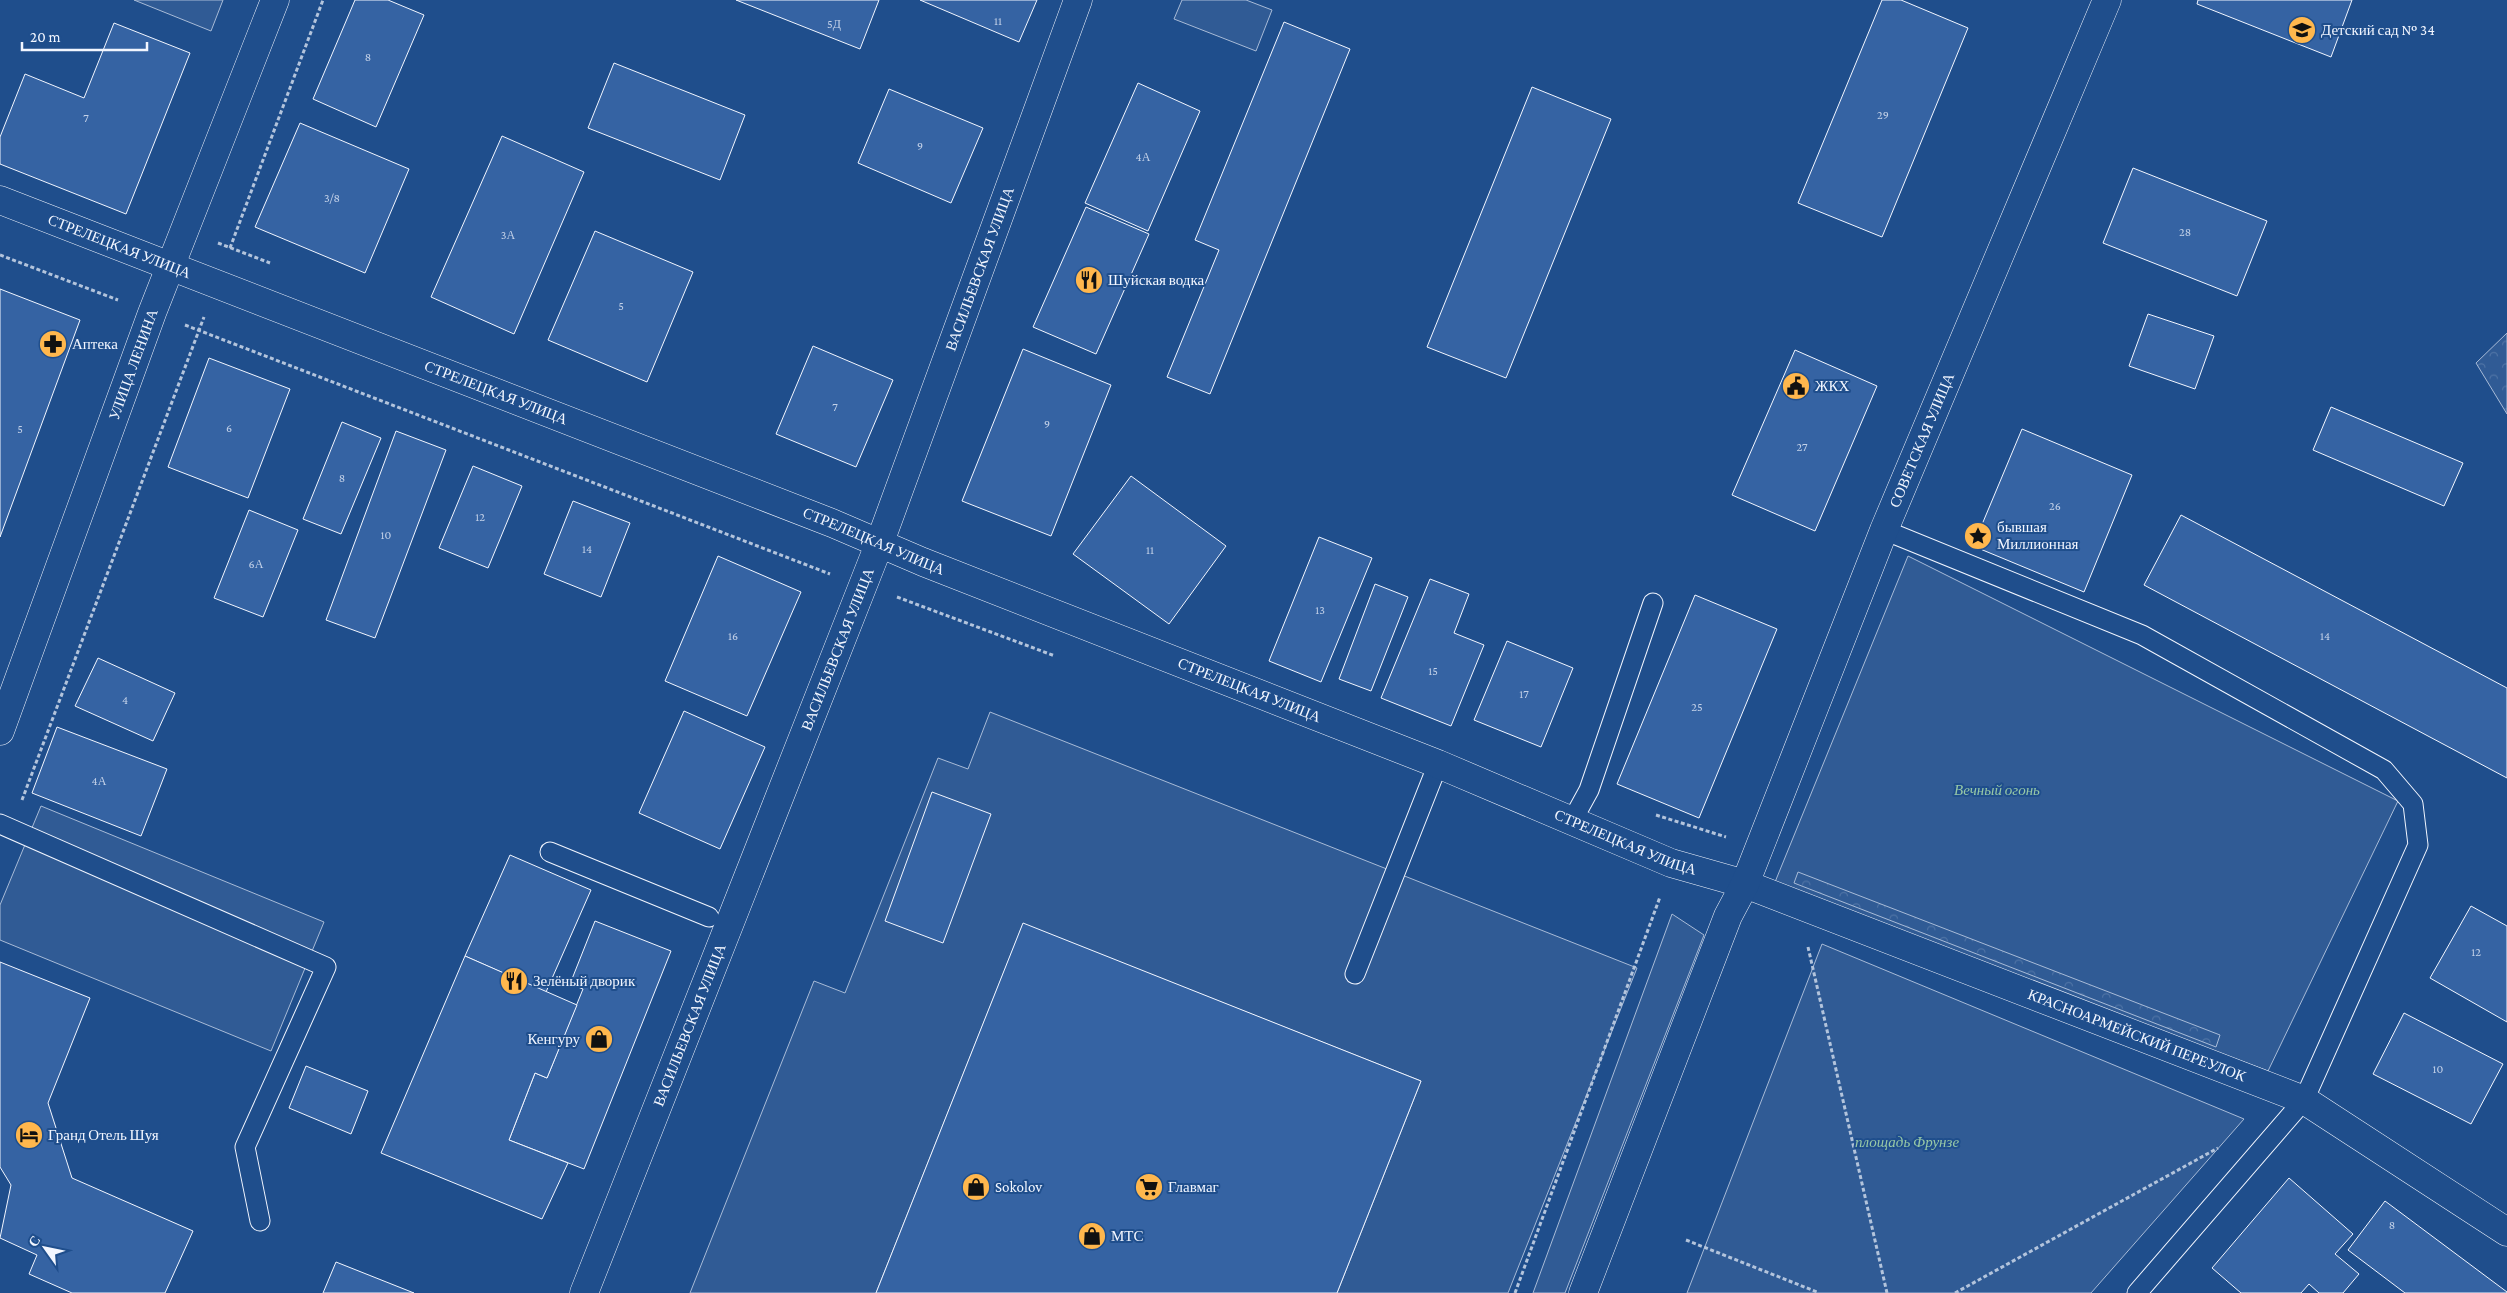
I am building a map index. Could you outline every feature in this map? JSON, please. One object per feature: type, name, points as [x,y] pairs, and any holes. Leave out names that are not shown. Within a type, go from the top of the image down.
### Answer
[{"type":"street","name":"УЛИЦА ЛЕНИНА","points":[[0,731],[152,313],[275,0]]},
{"type":"street","name":"ВАСИЛЬЕВСКАЯ УЛИЦА","points":[[584,1293],[880,542],[1078,0]]},
{"type":"street","name":"СОВЕТСКАЯ УЛИЦА","points":[[1745,884],[1884,530],[2107,0]]},
{"type":"street","name":"СТРЕЛЕЦКАЯ УЛИЦА","points":[[0,200],[880,542],[923,562],[1438,764],[1671,863],[1745,884]]},
{"type":"street","name":"КРАСНОАРМЕЙСКИЙ ПЕРЕУЛОК","points":[[1745,884],[2304,1100],[2507,1232]]},
{"type":"street","points":[[1583,1293],[1728,916],[1745,884]]},
{"type":"lane","points":[[1884,530],[2142,635],[2384,770],[2413,804],[2418,846],[2304,1100],[2137,1293]]},
{"type":"lane","points":[[1572,821],[1589,790],[1653,603]]},
{"type":"lane","points":[[1355,974],[1438,764]]},
{"type":"lane","points":[[6,826],[326,967],[245,1147],[260,1221]]},
{"type":"lane","points":[[550,852],[709,917]]},
{"type":"path","points":[[6,826],[199,331],[322,0]]},
{"type":"path","points":[[0,255],[863,586],[909,600],[1057,656]]},
{"type":"path","points":[[1515,1293],[1686,826]]},
{"type":"path","points":[[1806,939],[1887,1293]]},
{"type":"path","points":[[1955,1293],[2226,1144]]},
{"type":"path","points":[[1686,1240],[1817,1292]]},
{"type":"shaded area","points":[[134,0],[223,0],[211,31]]},
{"type":"shaded area","points":[[1182,0],[1246,0],[1272,10],[1256,51],[1174,19]]},
{"type":"shaded area","name":"Вечный огонь","points":[[1908,556],[2398,801],[2268,1071],[1773,887]]},
{"type":"shaded area","points":[[990,712],[1637,968],[1508,1293],[1337,1293],[1421,1081],[1023,924],[876,1293],[690,1293],[814,981],[845,993],[938,758],[968,769]]},
{"type":"shaded area","points":[[41,806],[324,922],[271,1051],[0,940],[0,905]]},
{"type":"shaded area","points":[[1672,914],[1704,935],[1565,1293],[1533,1293]]},
{"type":"shaded area","name":"площадь Фрунзе","points":[[1822,944],[2244,1119],[2091,1293],[1687,1293]]},
{"type":"green space","points":[[2507,333],[2507,414],[2476,363]]},
{"type":"green space","points":[[1798,872],[2220,1035],[2216,1047],[1794,883]]},
{"type":"building","points":[[355,0],[388,0],[424,15],[376,127],[313,99]]},
{"type":"building","points":[[736,0],[879,0],[860,49]]},
{"type":"building","points":[[920,0],[1037,0],[1019,42]]},
{"type":"building","points":[[1882,0],[1901,0],[1968,28],[1882,237],[1798,203]]},
{"type":"building","name":"Детский сад № 34","points":[[2198,0],[2352,0],[2331,57],[2197,4]]},
{"type":"building","points":[[1284,22],[1350,49],[1210,394],[1167,377],[1219,250],[1195,240]]},
{"type":"building","points":[[114,23],[190,53],[126,214],[0,164],[0,137],[25,74],[84,98]]},
{"type":"building","points":[[614,63],[745,115],[720,180],[588,128]]},
{"type":"building","points":[[1138,83],[1200,111],[1148,231],[1085,203]]},
{"type":"building","points":[[1532,87],[1611,119],[1506,378],[1427,347]]},
{"type":"building","points":[[889,89],[983,128],[951,203],[858,163]]},
{"type":"building","points":[[300,123],[409,169],[365,273],[255,227]]},
{"type":"building","points":[[502,136],[584,172],[514,334],[431,297]]},
{"type":"building","points":[[2133,168],[2267,221],[2237,296],[2103,243]]},
{"type":"building","points":[[1086,207],[1149,234],[1096,354],[1033,327]]},
{"type":"building","points":[[595,231],[693,272],[647,382],[548,340]]},
{"type":"building","points":[[0,289],[80,320],[0,537]]},
{"type":"building","points":[[2148,314],[2214,336],[2195,389],[2129,366]]},
{"type":"building","points":[[813,346],[893,380],[856,467],[776,434]]},
{"type":"building","points":[[1023,349],[1111,385],[1051,536],[962,501]]},
{"type":"building","points":[[1795,350],[1877,386],[1815,531],[1732,495]]},
{"type":"building","points":[[209,358],[290,389],[248,498],[168,467]]},
{"type":"building","points":[[2331,407],[2463,463],[2444,506],[2313,450]]},
{"type":"building","points":[[342,422],[381,438],[341,534],[303,519]]},
{"type":"building","points":[[2022,429],[2132,475],[2084,592],[1973,546]]},
{"type":"building","points":[[396,431],[446,450],[375,638],[326,620]]},
{"type":"building","points":[[473,466],[522,486],[488,568],[439,548]]},
{"type":"building","points":[[1131,476],[1226,546],[1169,624],[1073,554]]},
{"type":"building","points":[[573,501],[630,523],[601,597],[544,574]]},
{"type":"building","points":[[249,510],[298,530],[263,617],[214,598]]},
{"type":"building","points":[[2181,515],[2507,688],[2507,778],[2144,585]]},
{"type":"building","points":[[1319,537],[1372,558],[1321,682],[1269,661]]},
{"type":"building","points":[[718,556],[801,592],[747,716],[665,681]]},
{"type":"building","points":[[1430,579],[1469,594],[1454,633],[1484,645],[1451,726],[1381,698]]},
{"type":"building","points":[[1375,584],[1408,597],[1371,691],[1339,679]]},
{"type":"building","points":[[1695,595],[1777,629],[1699,818],[1617,784]]},
{"type":"building","points":[[1507,641],[1573,668],[1541,747],[1474,720]]},
{"type":"building","points":[[98,658],[175,693],[153,741],[75,706]]},
{"type":"building","points":[[684,711],[765,747],[720,849],[639,813]]},
{"type":"building","points":[[57,727],[167,769],[141,836],[32,793]]},
{"type":"building","points":[[932,792],[991,814],[943,943],[885,921]]},
{"type":"building","points":[[510,855],[591,890],[546,992],[465,956]]},
{"type":"building","points":[[2471,906],[2507,926],[2507,1022],[2430,978]]},
{"type":"building","name":"Кенгуру","points":[[595,921],[671,951],[584,1169],[509,1140],[535,1073],[547,1078],[583,989],[570,984]]},
{"type":"building","name":"Главмаг","points":[[1023,923],[1421,1081],[1337,1293],[876,1293]]},
{"type":"building","points":[[465,956],[577,1005],[547,1078],[535,1073],[509,1140],[568,1163],[542,1219],[381,1153]]},
{"type":"building","name":"Гранд Отель Шуя","points":[[0,962],[90,998],[48,1103],[72,1178],[193,1231],[165,1293],[72,1293],[29,1274],[37,1255],[0,1238],[11,1185],[0,1167]]},
{"type":"building","points":[[2404,1013],[2503,1064],[2471,1124],[2373,1074]]},
{"type":"building","points":[[306,1066],[368,1091],[351,1134],[289,1108]]},
{"type":"building","points":[[2289,1178],[2353,1234],[2335,1254],[2359,1274],[2343,1293],[2319,1293],[2309,1284],[2301,1293],[2241,1293],[2212,1268]]},
{"type":"building","points":[[2385,1201],[2507,1293],[2405,1293],[2348,1250]]},
{"type":"building","points":[[336,1262],[414,1293],[323,1293]]},
{"type":"place","name":"Детский сад № 34","points":[[2302,30]]},
{"type":"place","name":"Шуйская водка","points":[[1089,280]]},
{"type":"place","name":"Аптека","points":[[53,344]]},
{"type":"place","name":"ЖКХ","points":[[1796,386]]},
{"type":"place","name":"бывшая Миллионная","points":[[1978,536]]},
{"type":"place","name":"Зелёный дворик","points":[[514,981]]},
{"type":"place","name":"Кенгуру","points":[[599,1039]]},
{"type":"place","name":"Гранд Отель Шуя","points":[[29,1135]]},
{"type":"place","name":"Sokolov","points":[[976,1187]]},
{"type":"place","name":"Главмаг","points":[[1149,1187]]},
{"type":"place","name":"МТС","points":[[1092,1236]]}]
